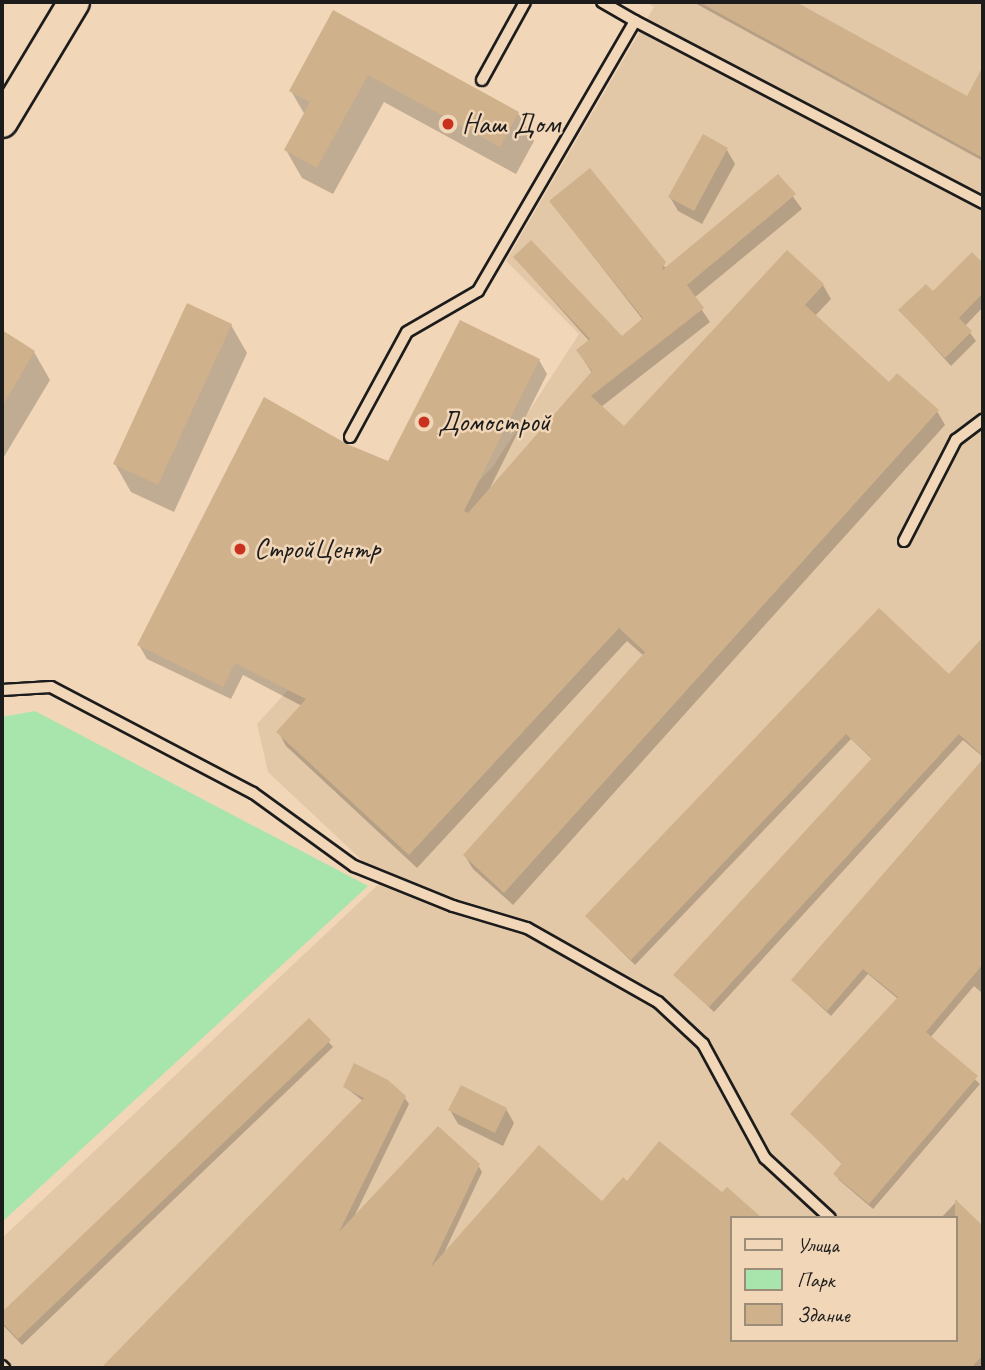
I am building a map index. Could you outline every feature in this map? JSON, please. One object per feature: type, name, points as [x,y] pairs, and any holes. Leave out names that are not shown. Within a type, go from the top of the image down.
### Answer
[{"type":"street","points":[[2,122],[74,2]]},
{"type":"lane","points":[[482,80],[525,2]]},
{"type":"lane","points":[[602,2],[983,203]]},
{"type":"lane","points":[[350,437],[407,332],[478,291],[635,21]]},
{"type":"lane","points":[[904,541],[956,440],[983,420]]},
{"type":"lane","points":[[2,690],[51,687],[253,793],[354,866],[453,906],[527,928],[658,1002],[703,1044],[765,1158],[828,1216]]},
{"type":"shaded area","points":[[646,2],[983,2],[983,1368],[2,1368],[2,1238],[383,880],[268,772],[257,724],[494,465],[579,334],[506,261],[654,7]]},
{"type":"green space","points":[[35,711],[368,886],[2,1222],[2,717]]},
{"type":"building","points":[[699,2],[796,2],[967,96],[983,66],[983,158]]},
{"type":"building","points":[[333,10],[519,112],[500,147],[368,75],[317,168],[284,150],[310,102],[289,91]]},
{"type":"building","points":[[703,134],[728,148],[694,211],[668,197]]},
{"type":"building","points":[[590,168],[666,262],[661,271],[778,174],[796,194],[687,285],[704,308],[591,396],[624,426],[787,250],[824,284],[805,305],[889,382],[897,373],[939,410],[504,893],[463,855],[645,652],[619,628],[409,855],[276,732],[306,699],[235,663],[223,687],[137,645],[264,397],[347,444],[388,461],[460,320],[540,359],[464,511],[468,513],[592,371],[576,350],[590,339],[513,257],[531,240],[622,336],[643,318],[549,201]]},
{"type":"building","points":[[972,252],[983,263],[983,293],[959,318],[972,331],[945,358],[898,310],[926,284],[933,291]]},
{"type":"building","points":[[187,303],[232,324],[158,485],[113,464]]},
{"type":"building","points":[[2,330],[35,351],[2,407]]},
{"type":"building","points":[[879,608],[949,674],[983,637],[983,756],[959,734],[709,1007],[673,975],[872,758],[846,734],[631,960],[585,916]]},
{"type":"building","points":[[983,759],[983,964],[926,1032],[978,1076],[869,1204],[833,1174],[842,1163],[790,1114],[898,997],[863,969],[827,1011],[791,980]]},
{"type":"building","points":[[309,1018],[331,1040],[18,1339],[2,1322],[2,1312]]},
{"type":"building","points":[[354,1063],[388,1080],[406,1096],[339,1232],[438,1126],[480,1164],[431,1267],[539,1145],[602,1201],[623,1177],[627,1181],[659,1141],[722,1192],[727,1187],[760,1216],[730,1216],[730,1342],[957,1342],[955,1199],[983,1226],[983,1355],[971,1368],[101,1368],[364,1098],[343,1087]]},
{"type":"building","points":[[461,1085],[507,1108],[495,1133],[448,1110]]},
{"type":"place","name":"Наш Дом","points":[[448,124]]},
{"type":"place","name":"Домострой","points":[[424,422]]},
{"type":"place","name":"СтройЦентр","points":[[240,549]]}]
